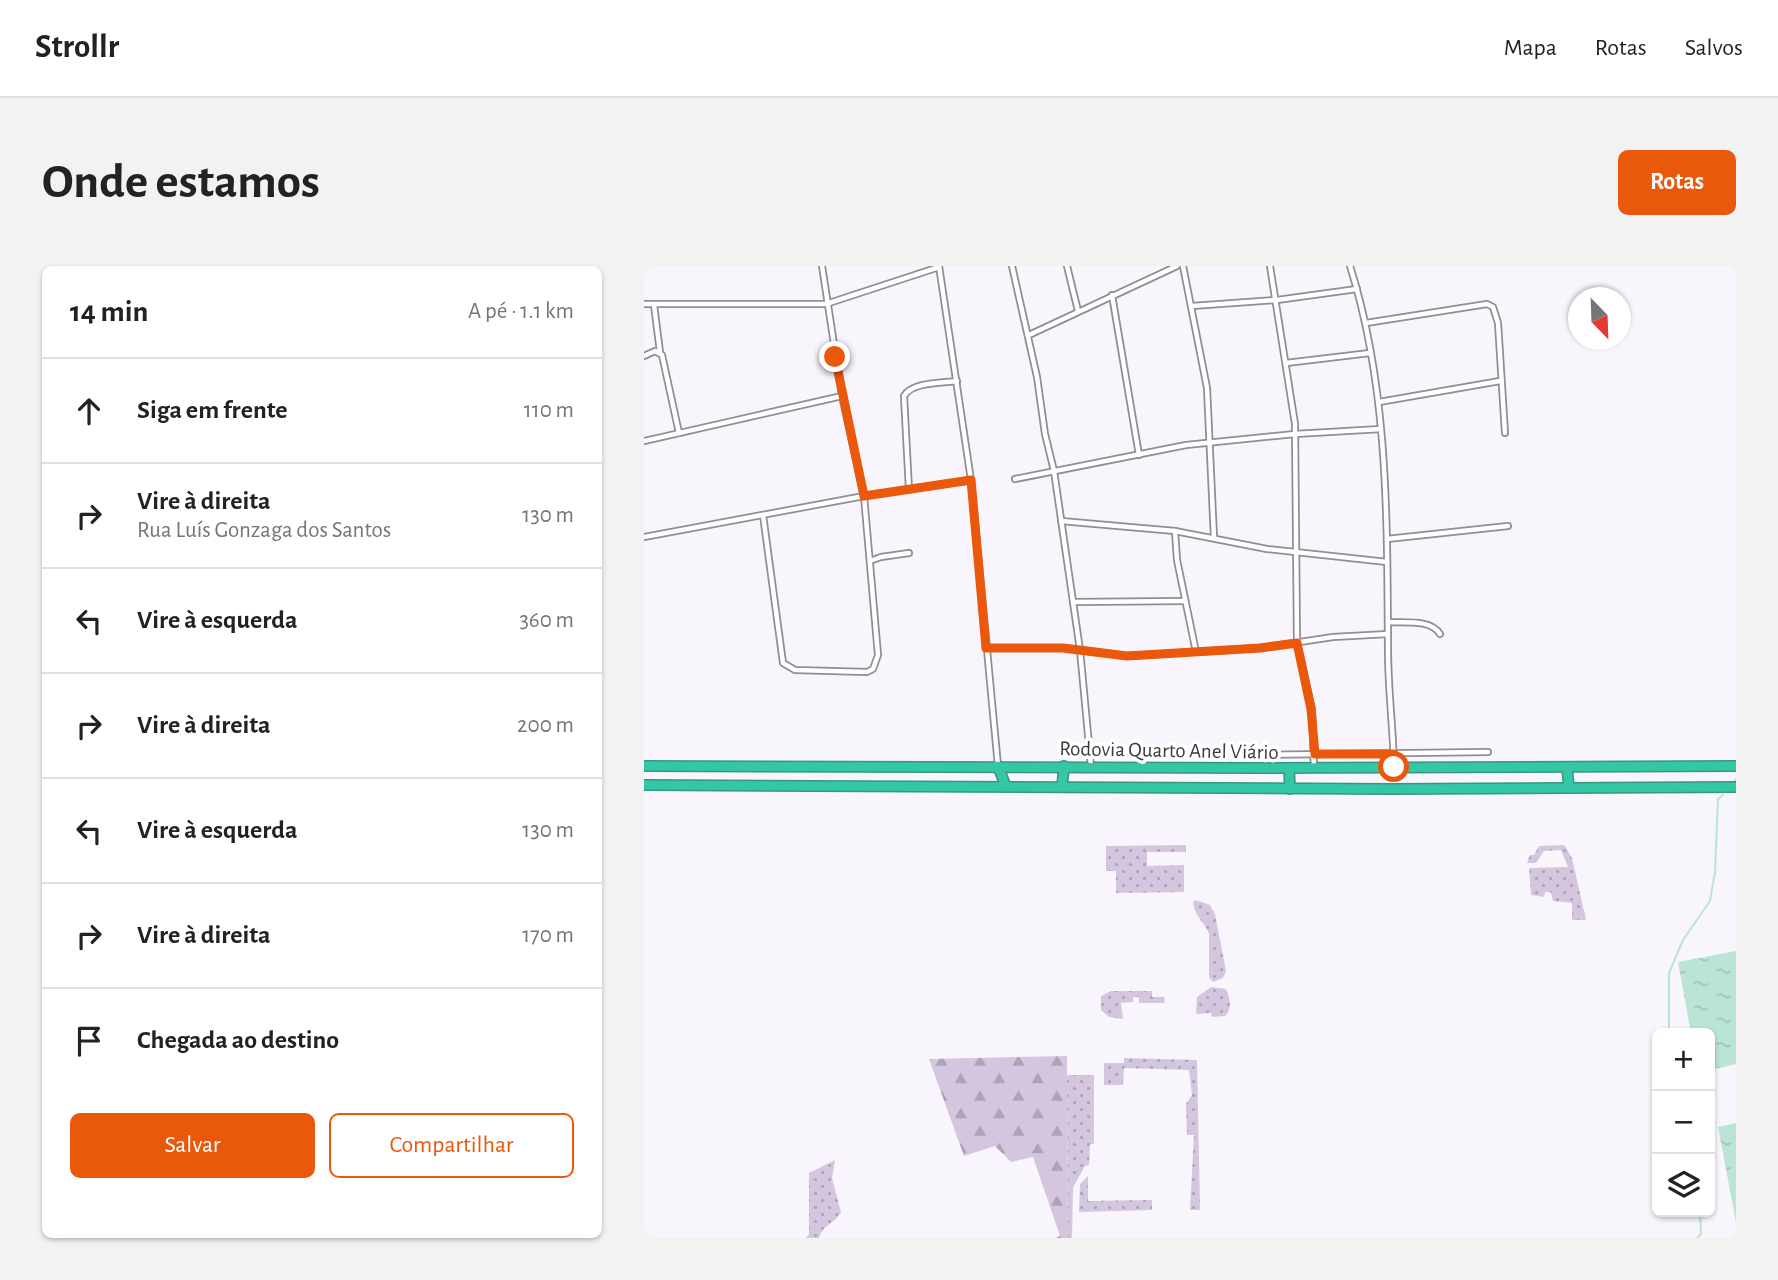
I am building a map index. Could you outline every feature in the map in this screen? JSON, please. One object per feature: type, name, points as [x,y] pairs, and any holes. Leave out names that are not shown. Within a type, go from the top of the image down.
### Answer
[{"type":"highway","name":"Rodovia Quarto Anel Viário","points":[[644,766],[1736,766]]},
{"type":"highway","points":[[998,766],[1006,787]]},
{"type":"highway","points":[[1062,788],[1064,766]]},
{"type":"highway","points":[[1567,767],[1569,788]]},
{"type":"highway","points":[[1289,768],[1290,789]]},
{"type":"highway","name":"Rodovia Quarto Anel Viário","points":[[644,785],[1290,789],[1736,787]]},
{"type":"street","points":[[763,515],[783,663],[790,669],[867,672],[873,669],[878,655],[864,496],[842,396],[821,266]]},
{"type":"street","points":[[644,304],[826,304],[939,266],[971,480],[998,766]]},
{"type":"street","points":[[1012,266],[1029,336],[1054,471],[1080,650],[1091,766]]},
{"type":"street","points":[[1067,266],[1078,311]]},
{"type":"street","points":[[1029,336],[1177,266]]},
{"type":"street","points":[[1183,266],[1207,388],[1214,538]]},
{"type":"street","points":[[1270,266],[1295,434],[1297,643],[1311,709],[1314,768]]},
{"type":"street","points":[[1350,266],[1366,323],[1379,402],[1387,539],[1394,767]]},
{"type":"street","points":[[1192,306],[1277,300],[1357,289]]},
{"type":"street","points":[[1112,295],[1139,454]]},
{"type":"street","points":[[654,304],[660,352],[679,433]]},
{"type":"street","points":[[1366,323],[1490,304],[1496,313],[1504,433]]},
{"type":"street","points":[[644,356],[655,351],[660,352]]},
{"type":"street","points":[[1286,363],[1370,353]]},
{"type":"street","points":[[909,489],[904,396],[906,391],[957,381]]},
{"type":"street","points":[[1379,402],[1500,382]]},
{"type":"street","points":[[644,442],[842,396]]},
{"type":"street","points":[[1015,479],[1211,442],[1381,429]]},
{"type":"street","points":[[644,537],[864,496],[971,480]]},
{"type":"street","points":[[1061,521],[1175,531],[1297,553],[1387,562]]},
{"type":"street","points":[[1387,539],[1508,526]]},
{"type":"street","points":[[1175,531],[1175,550],[1196,652]]},
{"type":"street","points":[[870,561],[909,553]]},
{"type":"street","points":[[1073,602],[1185,601]]},
{"type":"street","points":[[1389,622],[1429,624],[1437,628],[1440,634]]},
{"type":"street","points":[[986,648],[1039,647],[1127,656],[1260,648],[1333,637],[1388,634]]},
{"type":"street","points":[[1248,755],[1488,752]]},
{"type":"green space","points":[[1186,845],[1186,852],[1147,852],[1147,866],[1184,865],[1184,892],[1116,893],[1116,871],[1106,871],[1106,846]]},
{"type":"green space","points":[[1564,845],[1572,858],[1586,920],[1572,920],[1572,903],[1553,901],[1551,892],[1545,892],[1544,897],[1531,895],[1529,868],[1568,867],[1561,850],[1544,851],[1536,863],[1527,863],[1530,855],[1534,855],[1539,846]]},
{"type":"green space","points":[[1196,900],[1210,905],[1215,914],[1226,971],[1223,978],[1213,982],[1209,977],[1209,934],[1195,911],[1193,902]]},
{"type":"green space","points":[[1211,987],[1226,989],[1230,1007],[1225,1016],[1196,1014],[1197,997]]},
{"type":"green space","points":[[1111,991],[1152,991],[1152,997],[1164,997],[1165,1003],[1139,1003],[1139,997],[1133,997],[1133,1002],[1121,1003],[1123,1019],[1109,1017],[1101,1010],[1101,996]]},
{"type":"green space","points":[[1067,1056],[1068,1238],[1056,1238],[1060,1236],[1033,1157],[1011,1162],[995,1146],[964,1156],[929,1059]]},
{"type":"green space","points":[[1124,1058],[1197,1060],[1200,1210],[1190,1210],[1194,1135],[1187,1135],[1186,1104],[1192,1095],[1189,1070],[1124,1068],[1123,1085],[1104,1085],[1104,1063],[1124,1063]]},
{"type":"green space","points":[[1067,1075],[1094,1075],[1094,1144],[1090,1144],[1089,1165],[1085,1166],[1073,1187],[1072,1238],[1068,1238]]},
{"type":"green space","points":[[835,1160],[832,1178],[841,1212],[823,1230],[819,1238],[806,1238],[809,1234],[809,1173]]},
{"type":"green space","points":[[1088,1176],[1088,1201],[1152,1200],[1152,1210],[1079,1212],[1080,1184]]},
{"type":"water","points":[[1736,951],[1736,1064],[1715,1069],[1715,1028],[1690,1028],[1678,962]]},
{"type":"water","points":[[1736,1123],[1736,1222],[1718,1127]]},
{"type":"waterway","points":[[1669,1028],[1669,973],[1683,940],[1710,901],[1715,872],[1718,799],[1723,795]]},
{"type":"waterway","points":[[1697,1238],[1701,1234],[1700,1217]]},
{"type":"route","points":[[835,357],[864,496],[971,480],[986,648],[1063,648],[1127,656],[1260,648],[1297,643],[1311,709],[1315,754],[1394,754],[1394,767]]}]
